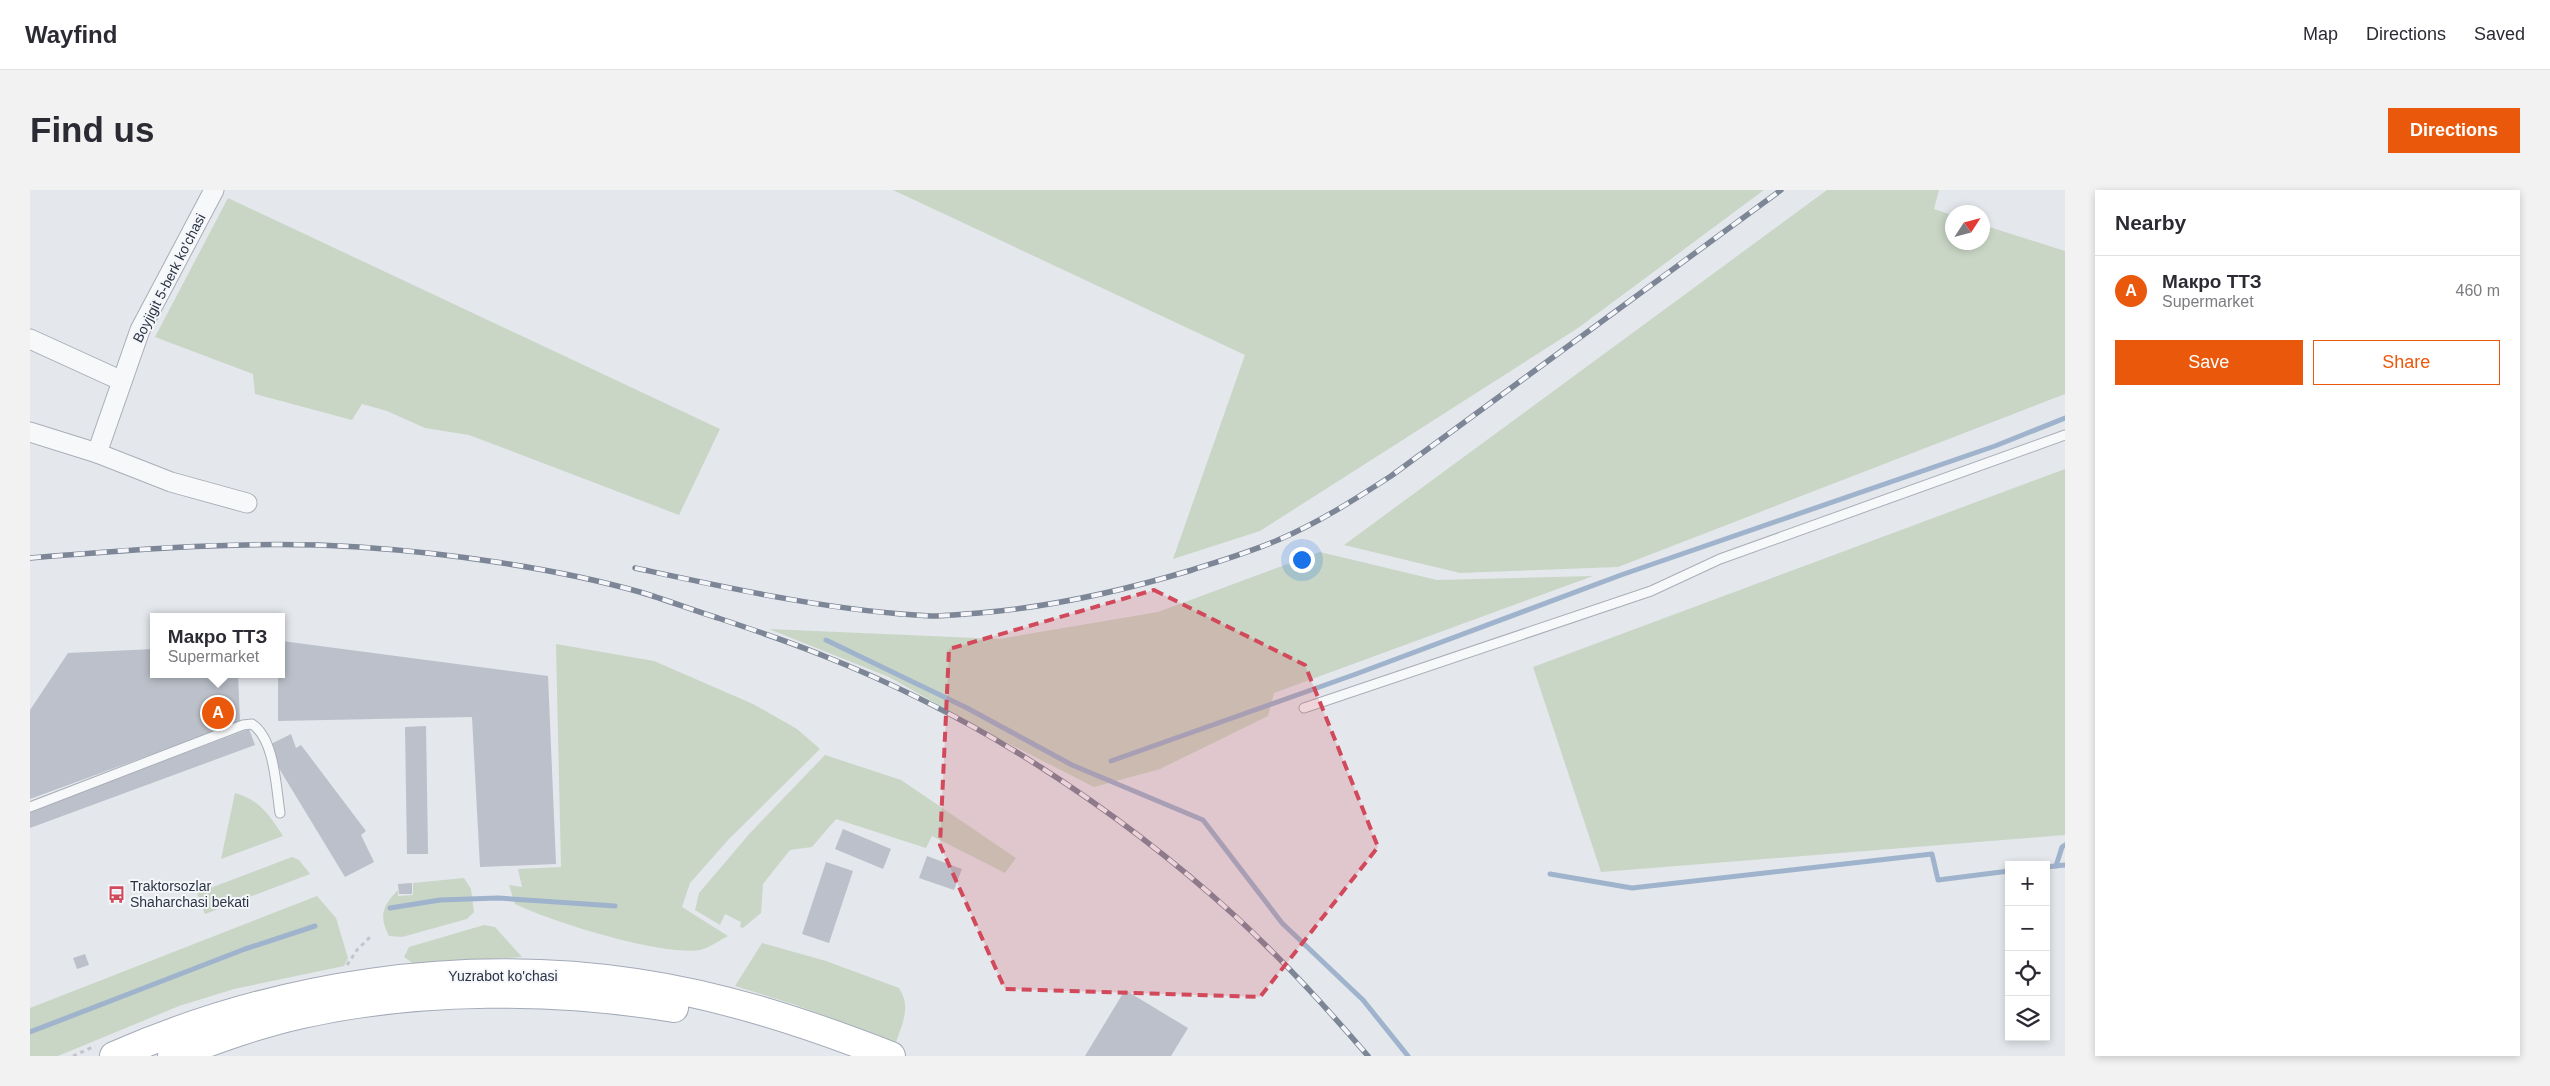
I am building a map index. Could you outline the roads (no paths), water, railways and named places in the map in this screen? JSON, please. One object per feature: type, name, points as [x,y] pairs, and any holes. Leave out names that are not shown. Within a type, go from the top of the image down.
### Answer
[{"type":"main road","name":"Yuzrabot ko'chasi","points":[[172,1056],[249,1029],[385,990],[524,975],[638,983],[713,998],[770,1013],[892,1056]]},
{"type":"main road","name":"Yuzrabot ko'chasi","points":[[114,1056],[143,1043],[242,1010],[320,990],[385,990],[517,995],[642,1003],[725,1020],[841,1056]]},
{"type":"street","name":"Boyjigit 5-berk ko'chasi","points":[[97,453],[140,330],[214,190]]},
{"type":"street","points":[[30,340],[122,380]]},
{"type":"street","points":[[30,432],[97,453],[171,482],[248,503]]},
{"type":"lane","points":[[1304,708],[1651,591],[1720,559],[2065,434]]},
{"type":"lane","points":[[30,807],[243,725],[252,724],[262,734],[272,757],[280,813]]},
{"type":"waterway","points":[[1111,761],[1356,674],[1621,575],[1995,446],[2065,418]]},
{"type":"waterway","points":[[826,640],[967,708],[1072,765],[1203,820],[1282,923],[1363,1000],[1408,1056]]},
{"type":"waterway","points":[[2056,866],[2062,847],[2065,845]]},
{"type":"waterway","points":[[1550,874],[1632,888],[1932,854],[1938,880],[2005,872]]},
{"type":"waterway","points":[[2050,867],[2065,865]]},
{"type":"waterway","points":[[390,908],[440,900],[498,898],[615,906]]},
{"type":"waterway","points":[[30,1032],[245,949],[315,926]]},
{"type":"railway","points":[[635,568],[782,598],[856,609],[931,616],[1006,610],[1060,602],[1139,585],[1224,560],[1267,544],[1322,519],[1391,476],[1781,190]]},
{"type":"railway","points":[[30,558],[153,549],[277,544],[359,547],[428,553],[537,569],[607,583],[660,598],[798,646],[880,680],[935,706],[1041,767],[1092,801],[1141,837],[1234,915],[1303,984],[1368,1056]]},
{"type":"place","name":"Макро ТТЗ","points":[[218,713]]},
{"type":"place","name":"Traktorsozlar Shaharchasi bekati","points":[[116,894]]}]
